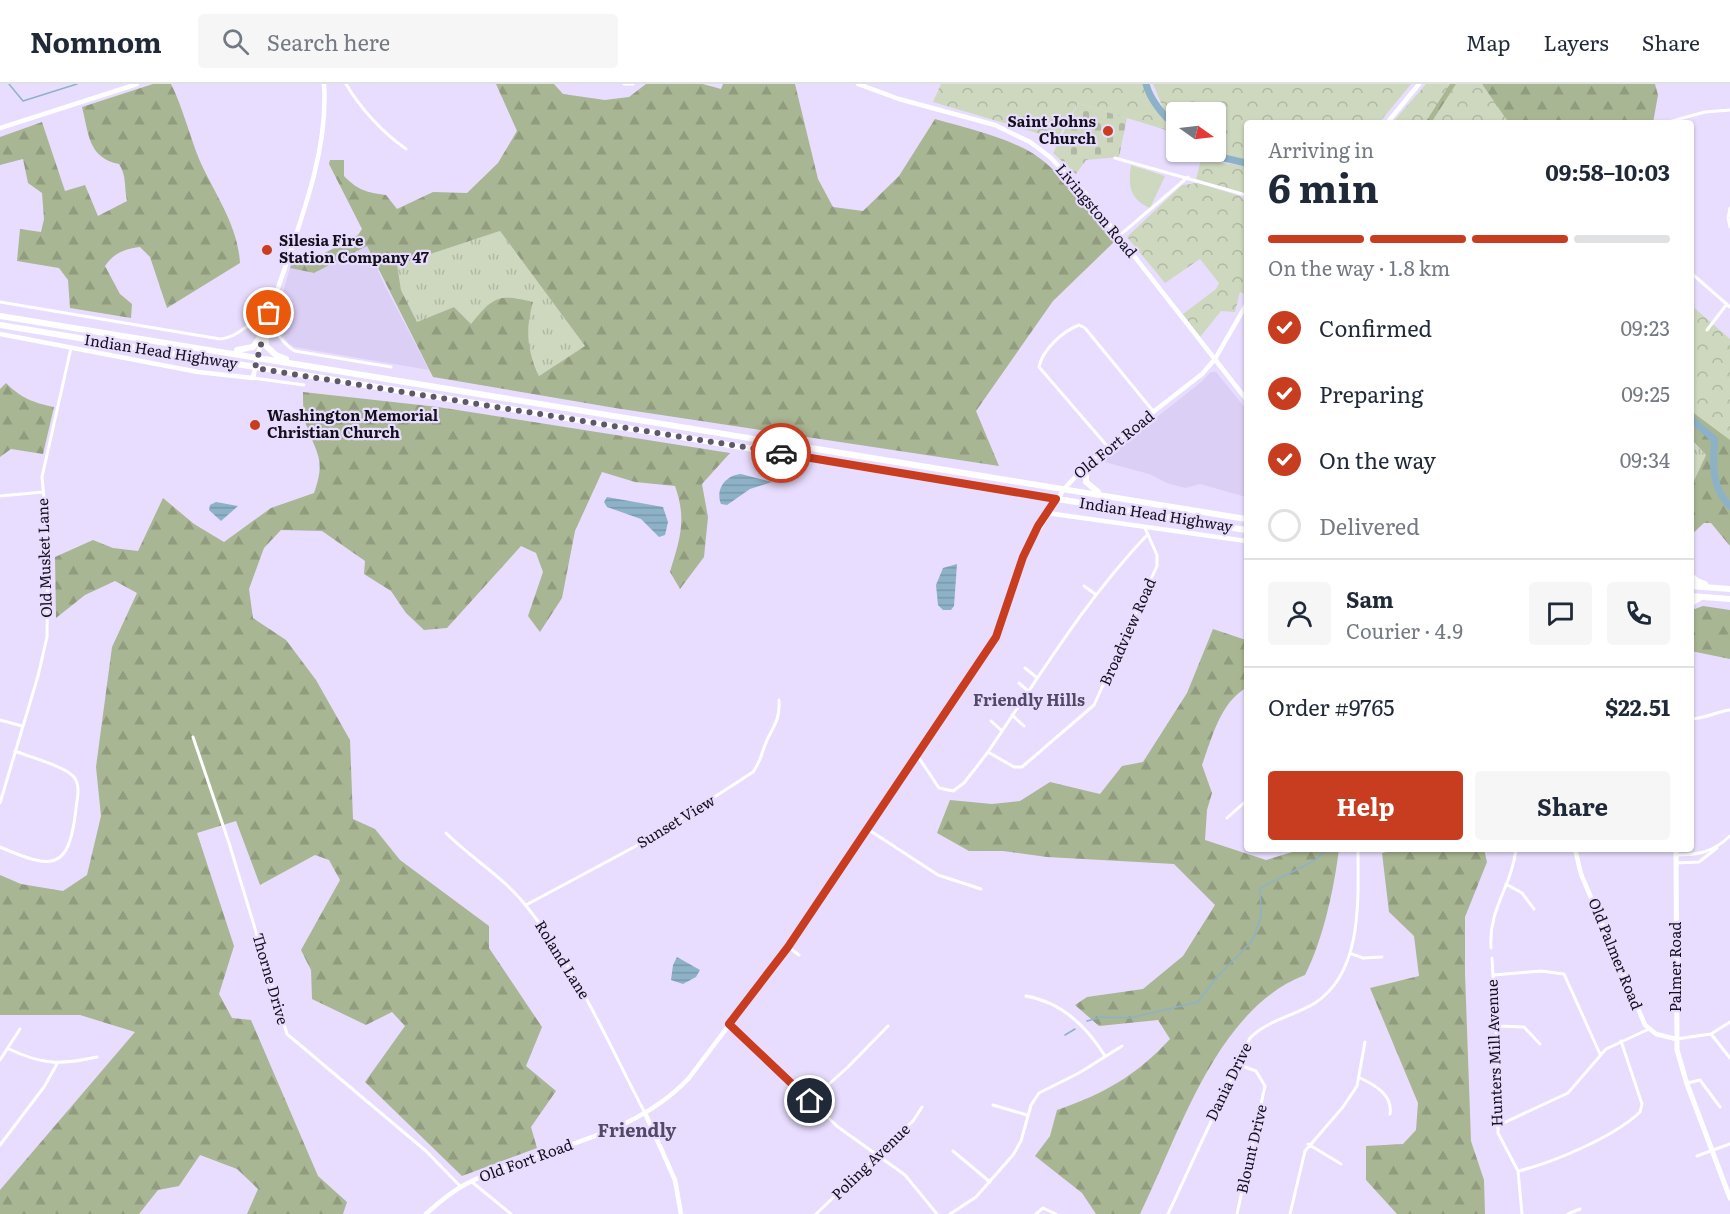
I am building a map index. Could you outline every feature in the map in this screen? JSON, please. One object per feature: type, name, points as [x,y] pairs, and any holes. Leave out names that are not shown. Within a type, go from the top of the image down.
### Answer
[{"type":"highway","name":"Indian Head Highway","points":[[0,316],[1244,519]]},
{"type":"highway","name":"Indian Head Highway","points":[[0,325],[1244,530]]},
{"type":"highway","points":[[219,351],[249,349],[257,343],[265,327]]},
{"type":"highway","points":[[265,327],[264,341],[270,350],[298,363]]},
{"type":"highway","points":[[1091,461],[1085,477],[1089,486],[1116,498]]},
{"type":"highway","points":[[1694,579],[1720,588]]},
{"type":"highway","points":[[1694,586],[1730,589]]},
{"type":"highway","points":[[1694,596],[1730,599]]},
{"type":"highway","points":[[1694,601],[1701,597]]},
{"type":"main road","points":[[0,128],[137,84]]},
{"type":"main road","points":[[0,334],[198,372],[253,378],[265,327],[317,159],[324,123],[324,84]]},
{"type":"main road","name":"Livingston Road","points":[[858,84],[899,99],[984,121],[1019,136],[1041,150],[1067,173],[1244,396]]},
{"type":"main road","points":[[1389,120],[1419,84]]},
{"type":"main road","name":"Old Fort Road","points":[[426,1214],[461,1187],[601,1133],[645,1113],[684,1083],[788,947],[996,637],[1023,557],[1056,499],[1091,461],[1192,384],[1215,359],[1244,308]]},
{"type":"main road","points":[[1047,513],[1244,541]]},
{"type":"main road","name":"Old Palmer Road","points":[[1576,852],[1585,882],[1642,1019],[1649,1029]]},
{"type":"main road","name":"Palmer Road","points":[[1676,852],[1676,1039],[1687,1084],[1730,1198]]},
{"type":"main road","points":[[1649,1029],[1663,1037],[1676,1039]]},
{"type":"main road","points":[[645,1113],[675,1180],[681,1214]]},
{"type":"street","points":[[346,84],[352,96],[384,131],[406,149]]},
{"type":"street","points":[[624,84],[633,84]]},
{"type":"street","points":[[1676,120],[1705,112],[1730,110]]},
{"type":"street","points":[[1115,158],[1244,194]]},
{"type":"street","points":[[1119,237],[1188,177]]},
{"type":"street","points":[[1730,207],[1730,227]]},
{"type":"street","points":[[1694,275],[1728,305],[1707,330]]},
{"type":"street","points":[[0,302],[220,339],[238,335],[255,322],[265,327],[295,351],[391,367]]},
{"type":"street","points":[[1108,448],[1039,367],[1046,350],[1071,329],[1079,325],[1085,328],[1154,412]]},
{"type":"street","name":"Old Musket Lane","points":[[0,803],[39,676],[47,636],[48,540],[43,492],[44,466],[71,346]]},
{"type":"street","points":[[253,378],[304,385]]},
{"type":"street","points":[[0,496],[43,492]]},
{"type":"street","name":"Broadview Road","points":[[988,752],[1014,767],[1022,767],[1094,705],[1157,566],[1157,555],[1144,526]]},
{"type":"street","points":[[917,755],[939,788],[948,792],[964,783],[988,752],[1027,690],[1095,594],[1148,534]]},
{"type":"street","points":[[1084,586],[1095,594]]},
{"type":"street","points":[[1025,668],[1036,677]]},
{"type":"street","points":[[1019,684],[1027,690]]},
{"type":"street","name":"Sunset View","points":[[526,905],[651,838],[753,772],[761,762],[769,736],[777,727],[779,700]]},
{"type":"street","points":[[1694,719],[1709,718],[1718,711],[1730,710]]},
{"type":"street","points":[[1012,715],[1024,726]]},
{"type":"street","points":[[0,720],[22,726]]},
{"type":"street","points":[[991,722],[1002,731]]},
{"type":"street","name":"Thorne Drive","points":[[193,737],[229,843],[287,1034],[426,1151],[461,1187]]},
{"type":"street","points":[[0,847],[34,861],[55,861],[68,850],[74,827],[78,787],[74,777],[65,770],[15,751]]},
{"type":"street","points":[[1227,818],[1244,803]]},
{"type":"street","points":[[866,828],[938,875],[981,889]]},
{"type":"street","name":"Roland Lane","points":[[447,833],[526,905],[572,972],[645,1113]]},
{"type":"street","points":[[1676,863],[1699,862],[1730,836]]},
{"type":"street","points":[[1676,852],[1701,854],[1719,846]]},
{"type":"street","name":"Dania Drive","points":[[1168,1214],[1250,1038],[1259,1029],[1314,1004],[1344,971],[1352,954],[1358,852]]},
{"type":"street","points":[[1491,948],[1491,922],[1515,852]]},
{"type":"street","points":[[1506,884],[1522,892],[1534,909]]},
{"type":"street","points":[[788,947],[798,955]]},
{"type":"street","points":[[1352,954],[1363,958],[1382,957]]},
{"type":"street","name":"Hunters Mill Avenue","points":[[1492,958],[1497,1026],[1497,1126],[1501,1142],[1518,1171],[1522,1214]]},
{"type":"street","points":[[1494,975],[1551,971],[1564,974],[1600,1054]]},
{"type":"street","points":[[1026,996],[1050,1004],[1070,1015],[1089,1034],[1105,1056]]},
{"type":"street","points":[[1676,1039],[1711,1034],[1730,1022]]},
{"type":"street","points":[[729,1024],[846,1134],[878,1154],[910,1179],[937,1214]]},
{"type":"street","points":[[810,1101],[848,1067],[888,1026]]},
{"type":"street","points":[[1497,1026],[1524,1027],[1540,1044]]},
{"type":"street","points":[[0,1060],[20,1029]]},
{"type":"street","points":[[1497,1126],[1568,1093],[1600,1054],[1621,1041],[1649,1029]]},
{"type":"street","points":[[1711,1034],[1730,1058]]},
{"type":"street","points":[[1518,1171],[1540,1166],[1575,1151],[1602,1137],[1640,1112],[1642,1101],[1621,1041]]},
{"type":"street","points":[[1290,1214],[1302,1159],[1308,1144],[1343,1107],[1360,1078],[1365,1042]]},
{"type":"street","points":[[951,1214],[971,1202],[1019,1146],[1027,1115],[1035,1098],[1042,1090],[1079,1073],[1122,1046]]},
{"type":"street","points":[[9,1049],[29,1058],[57,1064],[97,1058]]},
{"type":"street","points":[[0,1145],[44,1087],[57,1064]]},
{"type":"street","name":"Blount Drive","points":[[1236,1064],[1256,1071],[1265,1086],[1237,1214]]},
{"type":"street","points":[[1360,1078],[1371,1083],[1385,1095],[1390,1106],[1390,1114]]},
{"type":"street","points":[[1687,1084],[1700,1080],[1720,1107]]},
{"type":"street","points":[[993,1105],[1027,1115]]},
{"type":"street","name":"Poling Avenue","points":[[816,1214],[913,1121],[922,1107]]},
{"type":"street","points":[[1308,1144],[1341,1164]]},
{"type":"street","points":[[1697,1156],[1730,1144]]},
{"type":"street","points":[[953,1151],[990,1182]]},
{"type":"street","points":[[472,1182],[511,1214]]},
{"type":"street","points":[[1036,1214],[1043,1208],[1056,1214]]},
{"type":"street","points":[[1568,1214],[1580,1209]]},
{"type":"shaded area","points":[[367,246],[429,370],[294,347],[288,343],[274,324],[290,268],[314,273]]},
{"type":"shaded area","points":[[1211,372],[1216,372],[1244,407],[1244,496],[1200,484],[1185,488],[1167,483],[1149,474],[1101,461]]},
{"type":"green space","points":[[153,84],[171,84],[199,159],[230,222],[240,263],[167,308],[150,257],[140,247],[129,249],[120,252],[105,266],[120,294],[132,304],[131,318],[70,308],[68,280],[59,268],[17,261],[20,229],[41,232],[44,219],[42,193],[28,183],[23,159],[0,165],[0,137],[42,122],[65,191],[85,185],[98,216],[127,201],[124,178],[119,164],[109,161],[96,150],[89,135],[82,107]]},
{"type":"green space","points":[[496,84],[554,84],[563,94],[605,100],[629,97],[646,84],[703,84],[721,89],[723,84],[795,84],[818,179],[833,207],[863,211],[899,176],[935,119],[1005,140],[1039,158],[1063,179],[1114,242],[1053,301],[976,411],[999,466],[615,408],[433,377],[367,246],[314,273],[290,268],[293,259],[308,262],[358,235],[362,229],[329,164],[330,160],[344,160],[344,176],[349,181],[363,190],[386,195],[397,209],[433,192],[467,193],[498,163],[517,131]],"holes":[[[500,231],[585,346],[539,376],[528,340],[533,302],[512,298],[497,300],[485,308],[471,324],[454,307],[417,322],[401,290],[397,265]]]},
{"type":"green space","points":[[941,84],[1146,84],[1166,123],[1166,130],[1078,103],[1057,139],[933,102]]},
{"type":"green space","points":[[1153,84],[1411,84],[1381,120],[1244,120],[1244,162],[1226,158],[1226,102],[1166,102],[1166,115]]},
{"type":"green space","points":[[1426,84],[1450,84],[1427,120],[1395,120]]},
{"type":"green space","points":[[1430,84],[1655,84],[1658,95],[1654,120],[1398,120]]},
{"type":"green space","points":[[1456,84],[1482,84],[1507,120],[1433,120]]},
{"type":"green space","points":[[1078,103],[1127,118],[1119,157],[1086,160],[1076,174],[1053,153]]},
{"type":"green space","points":[[1200,162],[1244,166],[1244,193],[1196,179]]},
{"type":"green space","points":[[1131,165],[1165,176],[1150,208],[1134,196],[1130,185]]},
{"type":"green space","points":[[1198,183],[1240,196],[1244,201],[1244,294],[1240,292],[1235,312],[1221,311],[1200,337],[1183,314],[1216,289],[1219,283],[1200,259],[1165,283],[1127,237],[1182,185]]},
{"type":"green space","points":[[500,231],[585,346],[539,376],[528,350],[526,324],[471,324],[454,307],[417,322],[401,290],[396,265]]},
{"type":"green space","points":[[1694,308],[1730,339],[1730,440],[1694,413]]},
{"type":"green space","points":[[1694,366],[1730,396],[1730,546],[1711,523],[1704,523],[1694,532],[1694,481],[1706,455],[1694,442]]},
{"type":"green space","points":[[6,383],[28,399],[54,407],[43,454],[11,449],[0,457],[0,389]]},
{"type":"green space","points":[[303,392],[438,407],[730,453],[702,484],[708,517],[704,557],[680,589],[670,572],[681,529],[681,509],[675,486],[635,482],[602,472],[575,531],[562,598],[540,632],[528,616],[543,572],[536,553],[521,546],[447,628],[424,630],[406,613],[391,591],[364,574],[365,561],[322,531],[281,530],[264,548],[249,589],[253,618],[286,640],[316,680],[350,740],[353,819],[375,829],[400,860],[489,926],[489,948],[542,1027],[526,1066],[556,1091],[531,1127],[537,1148],[462,1176],[365,1082],[405,1026],[392,1012],[366,1025],[312,999],[311,970],[301,950],[340,880],[329,860],[315,855],[260,885],[236,821],[197,833],[234,946],[219,994],[232,1018],[251,1020],[318,1176],[347,1202],[343,1214],[247,1214],[258,1189],[237,1169],[200,1155],[179,1186],[158,1190],[139,1214],[0,1214],[0,1190],[135,1032],[80,1015],[0,1015],[0,875],[21,884],[63,891],[87,875],[101,816],[96,767],[112,647],[137,593],[115,581],[85,595],[56,618],[55,557],[93,540],[113,548],[138,551],[163,498],[194,524],[224,542],[271,508],[314,493],[320,463],[305,421]]},
{"type":"green space","points":[[1694,443],[1706,455],[1694,481]]},
{"type":"green space","points":[[1703,606],[1730,610],[1730,659],[1694,652],[1694,609]]},
{"type":"green space","points":[[1213,629],[1244,639],[1244,690],[1223,712],[1202,765],[1212,793],[1207,810],[1205,840],[1266,860],[1292,852],[1339,852],[1334,881],[1327,914],[1305,975],[1274,992],[1247,1016],[1224,1045],[1186,1113],[1140,1214],[1096,1214],[1082,1193],[1035,1156],[1050,1136],[1057,1110],[1119,1082],[1145,1063],[1170,1039],[1158,1020],[1099,1026],[1075,1005],[1087,997],[1143,989],[1183,956],[1215,905],[1174,864],[1047,857],[1003,851],[969,851],[937,833],[950,800],[992,804],[1020,801],[1050,782],[1100,794],[1122,766],[1143,762],[1187,693]]},
{"type":"green space","points":[[1485,852],[1487,862],[1465,917],[1465,973],[1471,1141],[1484,1180],[1485,1214],[1397,1214],[1366,1180],[1366,1146],[1403,1144],[1416,1130],[1418,1103],[1370,988],[1419,976],[1414,936],[1389,912],[1382,853]]},
{"type":"water","points":[[741,474],[772,482],[750,489],[727,505],[721,504],[719,493],[723,484],[731,477]]},
{"type":"water","points":[[607,497],[663,507],[668,522],[665,535],[659,537],[641,519],[607,507],[604,502]]},
{"type":"water","points":[[216,502],[238,506],[221,521],[209,510],[210,505]]},
{"type":"water","points":[[957,564],[954,606],[951,610],[943,610],[938,605],[936,585],[943,568]]},
{"type":"water","points":[[677,957],[700,970],[696,977],[683,984],[671,980],[673,965]]},
{"type":"waterway","points":[[9,84],[23,101],[77,84]]},
{"type":"waterway","points":[[1146,84],[1166,117]]},
{"type":"waterway","points":[[1226,158],[1244,163]]},
{"type":"waterway","points":[[1694,422],[1715,440],[1715,476],[1720,492],[1730,506]]},
{"type":"waterway","points":[[1087,1021],[1102,1017],[1130,1018],[1198,1002],[1216,978],[1253,940],[1261,916],[1260,888],[1314,861],[1324,852]]},
{"type":"waterway","points":[[1065,1035],[1075,1029]]},
{"type":"way so far","points":[[269,313],[255,368],[781,453]]},
{"type":"place","name":"Saint Johns Church","points":[[1108,131]]},
{"type":"place","name":"Silesia Fire Station Company 47","points":[[267,250]]},
{"type":"place","name":"Washington Memorial Christian Church","points":[[255,425]]},
{"type":"district","name":"Friendly Hills","points":[[1029,700]]},
{"type":"district","name":"Friendly","points":[[637,1131]]},
{"type":"route","points":[[781,453],[1056,499],[1038,526],[1023,557],[996,637],[978,666],[853,847],[788,947],[729,1024],[810,1101]]}]
